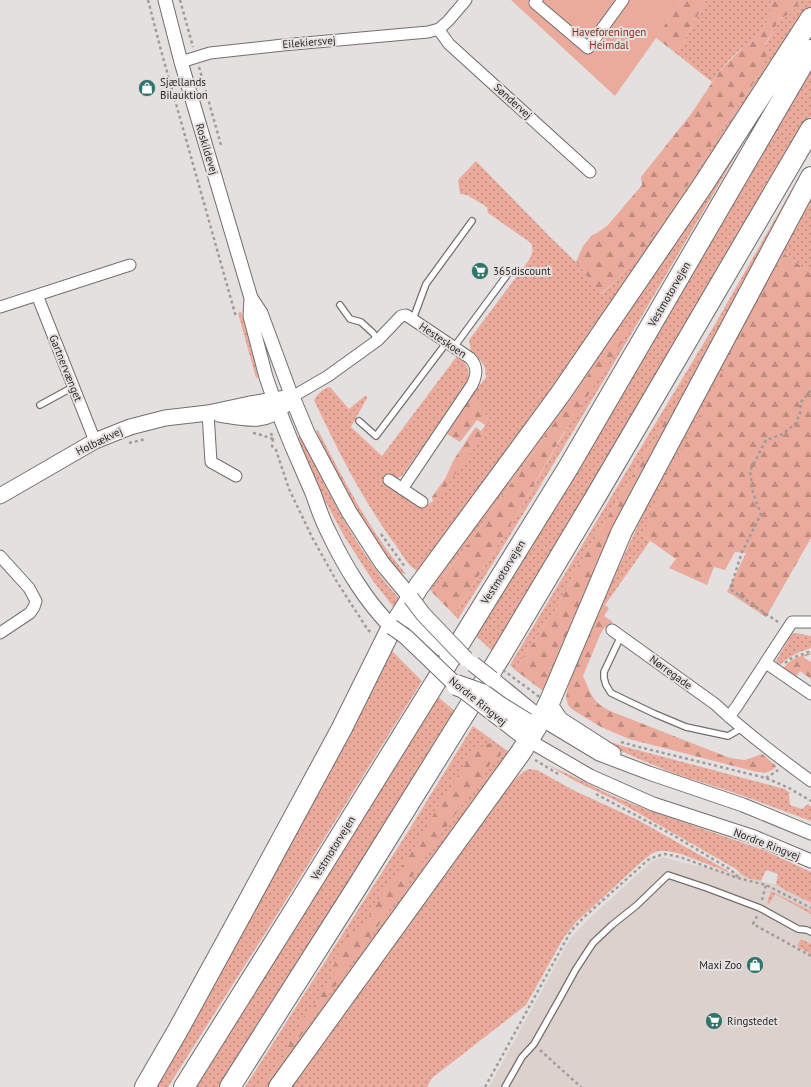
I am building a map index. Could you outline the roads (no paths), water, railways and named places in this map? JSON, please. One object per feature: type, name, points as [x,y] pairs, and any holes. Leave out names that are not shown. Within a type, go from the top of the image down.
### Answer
[{"type":"highway","points":[[145,1087],[342,728],[395,624],[415,592],[565,387],[703,185],[811,18]]},
{"type":"highway","name":"Vestmotorvejen","points":[[184,1087],[568,468],[811,50]]},
{"type":"highway","points":[[230,1087],[500,657],[811,129]]},
{"type":"highway","points":[[279,1087],[529,730],[547,696],[622,531],[811,177]]},
{"type":"highway","points":[[456,685],[482,694],[529,730]]},
{"type":"main road","name":"Nordre Ringvej","points":[[292,397],[307,433],[349,512],[382,563],[415,592],[423,614],[466,659],[492,679],[529,730]]},
{"type":"main road","name":"Holbækvej","points":[[0,496],[95,441],[119,431],[148,422],[178,416],[208,413],[254,419],[292,397]]},
{"type":"main road","name":"Nordre Ringvej","points":[[273,409],[328,532],[341,557],[359,585],[382,617],[395,624],[406,637],[456,685]]},
{"type":"main road","points":[[395,624],[405,618],[412,621],[441,648],[466,659]]},
{"type":"street","name":"Roskildevej","points":[[165,0],[181,62],[251,298],[261,312],[292,397]]},
{"type":"street","points":[[439,29],[466,0]]},
{"type":"street","points":[[537,0],[535,3],[588,48],[623,0]]},
{"type":"street","name":"Eilekiersvej","points":[[181,62],[210,53],[428,32],[439,29]]},
{"type":"street","name":"Søndervej","points":[[439,29],[449,44],[590,172]]},
{"type":"street","points":[[0,306],[130,265]]},
{"type":"street","name":"Gartnervænget","points":[[37,295],[95,441]]},
{"type":"street","name":"Roskildevej","points":[[251,298],[250,316],[273,409]]},
{"type":"street","name":"Hesteskoen","points":[[292,397],[328,376],[378,340],[401,316],[406,315],[473,361],[476,368],[475,380],[402,489]]},
{"type":"street","points":[[208,413],[211,462],[236,476]]},
{"type":"street","points":[[389,480],[422,502]]},
{"type":"street","points":[[0,556],[28,588],[36,601],[30,613],[0,633]]},
{"type":"street","points":[[728,717],[738,706],[792,622],[811,622]]},
{"type":"street","name":"Nørregade","points":[[616,633],[715,704],[728,717],[811,781]]},
{"type":"street","points":[[766,663],[811,694]]},
{"type":"street","points":[[547,696],[561,719],[627,761],[649,773]]},
{"type":"street","name":"Nordre Ringvej","points":[[529,730],[744,805],[803,828],[811,833]]},
{"type":"street","name":"Nordre Ringvej","points":[[529,730],[590,776],[652,804],[754,837],[811,861]]},
{"type":"lane","points":[[413,319],[426,284],[472,221]]},
{"type":"lane","points":[[359,421],[376,436],[507,275]]},
{"type":"lane","points":[[340,305],[350,319],[361,322],[378,340]]},
{"type":"lane","points":[[40,405],[74,387]]},
{"type":"lane","points":[[616,633],[604,672],[606,685],[611,693],[686,727],[728,736],[742,728]]},
{"type":"lane","points":[[505,1087],[522,1057],[534,1044],[576,969],[593,943],[612,925],[637,905],[668,875],[708,888],[760,908],[798,929],[811,932]]},
{"type":"place","name":"Sjællands Bilauktion","points":[[147,88]]},
{"type":"place","name":"365discount","points":[[480,271]]},
{"type":"place","name":"Maxi Zoo","points":[[755,965]]},
{"type":"place","name":"Ringstedet","points":[[714,1021]]},
{"type":"park label","name":"Haveforeningen Heimdal","points":[[609,38]]}]
